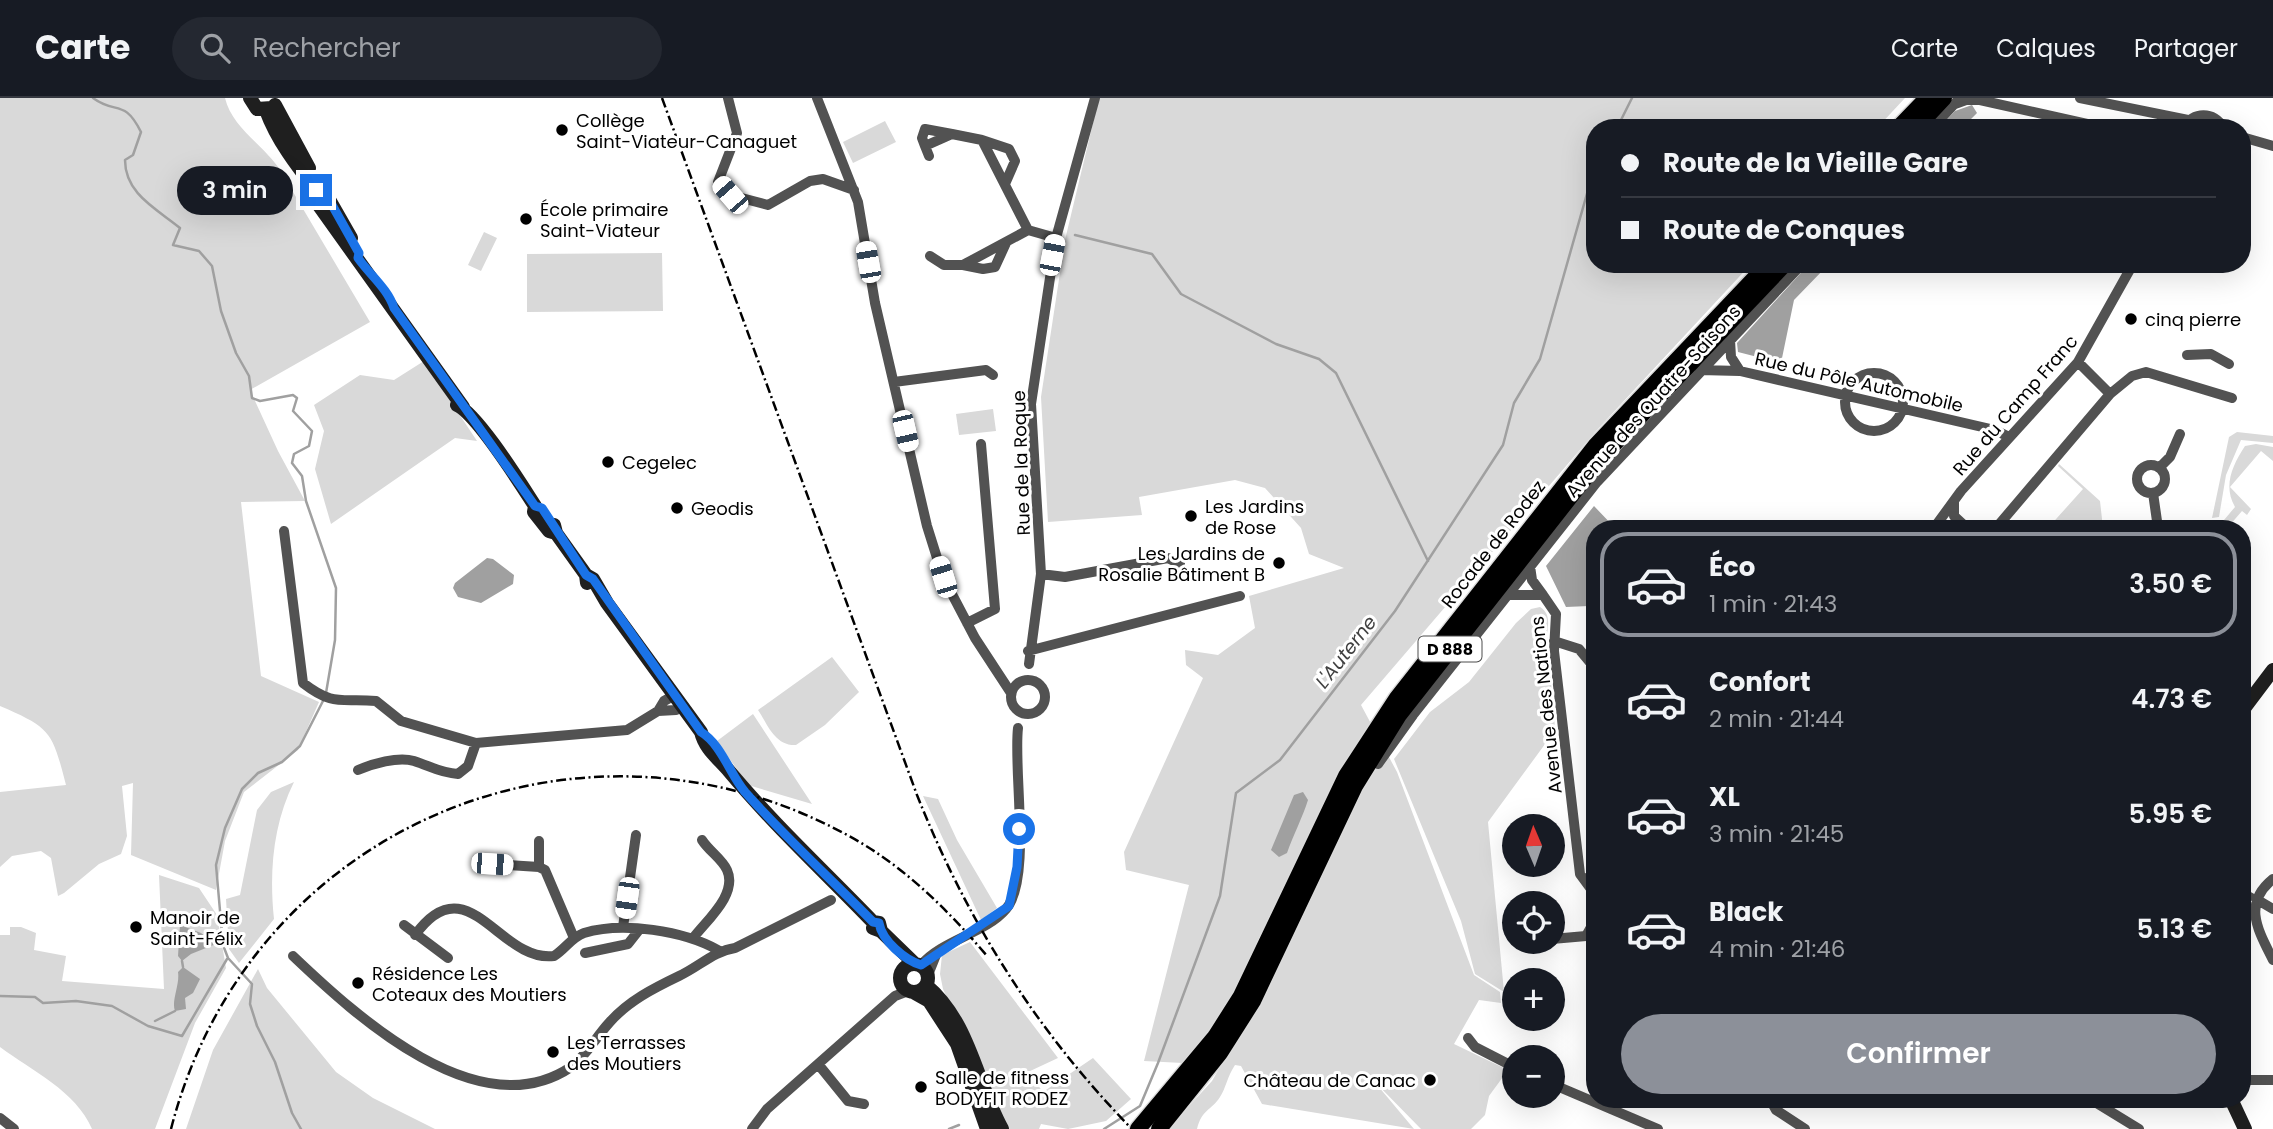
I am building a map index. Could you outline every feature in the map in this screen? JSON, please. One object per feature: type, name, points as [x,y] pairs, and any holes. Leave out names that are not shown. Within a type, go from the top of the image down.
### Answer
[{"type":"highway","points":[[1907,119],[1927,98]]},
{"type":"highway","points":[[1928,119],[1953,100]]},
{"type":"highway","name":"Rocade de Rodez","points":[[1138,1129],[1216,1037],[1241,996],[1346,776],[1397,698],[1596,445],[1760,273]]},
{"type":"highway","name":"Rocade de Rodez","points":[[1159,1129],[1220,1053],[1253,1000],[1355,786],[1399,715],[1600,459],[1776,273]]},
{"type":"highway","points":[[1281,945],[1295,927],[1378,764]]},
{"type":"main road","points":[[250,98],[257,108],[273,104],[273,129],[307,182],[327,196],[359,253],[358,258],[379,286],[390,294],[394,308],[453,393],[458,406],[463,407],[535,506],[534,512],[549,531],[556,533],[586,575],[587,583],[600,600],[607,603],[701,732],[713,743],[729,771],[759,808],[877,927],[896,950],[912,980],[957,1044],[987,1129]]},
{"type":"main road","points":[[2251,699],[2273,670]]},
{"type":"main road","points":[[912,980],[937,995],[953,1018],[971,1053],[1002,1129]]},
{"type":"main road","points":[[2235,1108],[2245,1129]]},
{"type":"street","points":[[727,98],[737,133],[718,182],[730,195],[768,205],[810,181],[823,179],[854,190]]},
{"type":"street","points":[[817,98],[854,190],[927,526],[943,577],[986,656],[1004,680],[1017,686],[1037,682],[1044,691],[1045,702],[1040,710],[1018,728]]},
{"type":"street","name":"Rue de la Roque","points":[[1037,682],[1029,664],[1028,651],[1040,599],[1041,574],[1031,404],[1056,238],[1095,98]]},
{"type":"street","points":[[2080,98],[2166,119]]},
{"type":"street","points":[[1939,119],[1953,100],[1980,100],[2065,119]]},
{"type":"street","points":[[2192,119],[2196,116],[2210,116],[2214,119]]},
{"type":"street","points":[[952,134],[927,151],[922,138],[925,129],[982,139],[1009,149],[1015,161],[1005,184]]},
{"type":"street","points":[[982,139],[1028,230]]},
{"type":"street","points":[[2251,142],[2273,146]]},
{"type":"street","points":[[963,265],[1028,230],[1056,238]]},
{"type":"street","points":[[930,256],[944,265],[983,269],[995,267],[1006,243]]},
{"type":"street","name":"Avenue des Quatre-Saisons","points":[[1378,764],[1597,482],[1793,273]]},
{"type":"street","name":"Rue du Camp Franc","points":[[1940,520],[2009,437],[2078,362],[2128,273]]},
{"type":"street","name":"Rue du Pôle Automobile","points":[[1730,340],[1731,357],[1740,371]]},
{"type":"street","points":[[2187,355],[2211,354],[2230,362]]},
{"type":"street","points":[[2078,362],[2110,394]]},
{"type":"street","points":[[894,382],[986,370],[993,375]]},
{"type":"street","name":"Rue du Pôle Automobile","points":[[1700,370],[1740,371],[1995,430],[2009,437]]},
{"type":"street","points":[[2003,520],[2110,394],[2132,376],[2146,372],[2232,398]]},
{"type":"street","points":[[1871,373],[1880,374],[1895,383],[1903,399],[1902,408],[1892,425],[1883,430],[1863,429],[1850,419],[1845,396],[1854,380],[1871,373]]},
{"type":"street","points":[[2159,468],[2165,482],[2162,488],[2153,493],[2145,492],[2137,479],[2144,467],[2159,468],[2170,457],[2180,434]]},
{"type":"street","points":[[967,623],[995,608],[981,444]]},
{"type":"street","points":[[2153,493],[2157,520]]},
{"type":"street","points":[[1954,502],[1954,516],[1958,520]]},
{"type":"street","name":"Rue du Camp Franc","points":[[1947,520],[1954,516]]},
{"type":"street","points":[[284,531],[303,683],[324,698],[376,701],[401,721],[477,743],[627,730],[658,711],[676,710],[678,700]]},
{"type":"street","points":[[1041,574],[1065,577],[1168,558],[1180,565]]},
{"type":"street","name":"Avenue des Nations","points":[[1530,566],[1532,580],[1556,614],[1554,641],[1580,874],[1586,882]]},
{"type":"street","name":"Avenue des Nations","points":[[1508,595],[1543,594]]},
{"type":"street","points":[[1028,651],[1240,596]]},
{"type":"street","points":[[1554,641],[1579,649],[1586,657]]},
{"type":"street","name":"Rue de la Roque","points":[[1017,686],[1029,664]]},
{"type":"street","points":[[752,1129],[767,1109],[912,980],[936,955],[1001,914],[1011,900],[1019,850],[1018,728],[1016,710],[1011,702],[1017,686]]},
{"type":"street","points":[[1016,710],[1031,715]]},
{"type":"street","points":[[358,771],[373,764],[413,760],[431,769],[458,774],[468,766],[477,743]]},
{"type":"street","points":[[623,927],[636,835]]},
{"type":"street","points":[[694,937],[726,896],[730,885],[728,871],[702,840]]},
{"type":"street","points":[[539,841],[539,867]]},
{"type":"street","points":[[492,864],[539,867],[545,870],[574,938]]},
{"type":"street","points":[[2273,879],[2256,899],[2253,912],[2256,926],[2273,960]]},
{"type":"street","points":[[415,935],[428,917],[439,910],[450,909],[479,917],[534,956],[554,956],[574,938],[584,933],[623,927],[694,937],[718,950],[735,948],[839,891]]},
{"type":"street","points":[[2251,896],[2273,909]]},
{"type":"street","points":[[404,925],[448,958]]},
{"type":"street","points":[[585,953],[628,944],[639,930]]},
{"type":"street","points":[[1565,938],[1586,936]]},
{"type":"street","points":[[293,956],[348,1009],[406,1053],[496,1090],[527,1088],[571,1067],[611,1020],[646,992],[705,964],[718,950]]},
{"type":"street","points":[[1468,1038],[1475,1047],[1502,1061]]},
{"type":"street","points":[[818,1064],[848,1101],[864,1104]]},
{"type":"street","points":[[2251,1080],[2273,1080]]},
{"type":"street","points":[[1565,1090],[1586,1098]]},
{"type":"street","points":[[1609,1108],[1658,1129]]},
{"type":"street","points":[[1775,1108],[1805,1129]]},
{"type":"street","points":[[2104,1108],[2138,1129]]},
{"type":"street","points":[[0,1118],[15,1129]]},
{"type":"shaded area","points":[[0,98],[225,98],[234,118],[280,170],[370,322],[250,390],[305,501],[241,502],[261,676],[319,702],[298,750],[244,792],[225,841],[216,890],[131,855],[133,783],[122,786],[127,836],[121,854],[99,864],[64,893],[58,896],[51,858],[41,851],[12,856],[0,867],[0,792],[66,785],[57,753],[47,734],[30,720],[0,706]]},
{"type":"shaded area","points":[[1099,98],[1905,98],[1885,119],[1586,119],[1586,273],[1743,273],[1597,430],[1361,705],[1397,772],[1474,975],[1500,992],[1501,1003],[1479,1000],[1454,1044],[1502,1067],[1502,1078],[1489,1096],[1485,1115],[1471,1129],[1421,1129],[1373,1080],[1414,1129],[1262,1104],[1241,1066],[1235,1065],[1220,1097],[1204,1114],[1197,1129],[1168,1129],[1212,1081],[1221,1065],[1144,1061],[1189,885],[1126,870],[1124,852],[1203,678],[1186,665],[1185,650],[1218,655],[1255,628],[1249,596],[1344,568],[1309,554],[1301,528],[1265,488],[1235,480],[1139,497],[1142,515],[1048,522],[1041,397],[1065,240]]},
{"type":"shaded area","points":[[1972,105],[1977,113],[1971,119],[1947,119],[1955,111]]},
{"type":"shaded area","points":[[885,121],[896,142],[853,163],[843,142]]},
{"type":"shaded area","points":[[484,232],[497,238],[481,271],[468,265]]},
{"type":"shaded area","points":[[662,253],[663,311],[527,312],[527,254]]},
{"type":"shaded area","points":[[1801,273],[1820,273],[1794,300],[1781,363],[1738,352],[1737,343]]},
{"type":"shaded area","points":[[424,361],[477,441],[455,438],[331,524],[315,469],[324,431],[314,405],[360,375],[394,380]]},
{"type":"shaded area","points":[[993,409],[996,431],[959,435],[956,414]]},
{"type":"shaded area","points":[[2237,432],[2273,436],[2273,443],[2241,440],[2226,475],[2219,517],[2212,518],[2229,437]]},
{"type":"shaded area","points":[[2256,444],[2273,447],[2273,461],[2261,451],[2230,487],[2251,509],[2247,515],[2242,511],[2234,520],[2224,520],[2235,507],[2229,484],[2236,461],[2245,446]]},
{"type":"shaded area","points":[[2059,464],[2100,501],[2102,520],[2055,520],[2083,489],[2058,466]]},
{"type":"shaded area","points":[[1594,506],[1607,520],[1586,520],[1586,606],[1566,607],[1546,566]]},
{"type":"shaded area","points":[[487,558],[493,559],[514,575],[513,584],[481,603],[458,597],[453,588],[455,583]]},
{"type":"shaded area","points":[[1540,607],[1548,620],[1556,739],[1548,740],[1488,822],[1502,991],[1475,974],[1461,921],[1394,759],[1430,712],[1469,682],[1516,623],[1531,609]]},
{"type":"shaded area","points":[[832,657],[859,692],[825,725],[796,745],[783,742],[773,734],[758,710]]},
{"type":"shaded area","points":[[753,714],[812,804],[748,785],[717,741]]},
{"type":"shaded area","points":[[294,782],[281,815],[274,849],[274,919],[239,963],[229,949],[226,899],[240,895],[257,810],[271,792]]},
{"type":"shaded area","points":[[1303,792],[1308,800],[1306,806],[1287,853],[1279,857],[1271,850],[1294,795]]},
{"type":"shaded area","points":[[923,796],[938,799],[957,840],[997,908],[981,920]]},
{"type":"shaded area","points":[[159,875],[199,888],[217,915],[226,968],[195,1023],[155,1129],[92,1129],[85,1116],[64,1093],[0,1047],[0,935],[10,935],[10,927],[21,927],[36,933],[34,950],[66,956],[62,981],[164,989]]},
{"type":"shaded area","points":[[180,925],[201,933],[216,944],[191,954],[182,961],[178,956]]},
{"type":"shaded area","points":[[970,942],[1058,1058],[1028,1072],[1043,1092],[1093,1058],[1131,1099],[1106,1121],[1068,1129],[1041,1124],[1039,1129],[1007,1129],[943,989],[940,974],[942,955]]},
{"type":"shaded area","points":[[183,967],[200,979],[193,993],[185,998],[186,1009],[175,1011],[178,972]]},
{"type":"shaded area","points":[[258,969],[267,988],[336,1072],[373,1098],[435,1129],[186,1129],[213,1050]]},
{"type":"waterway","points":[[93,98],[130,115],[141,132],[133,155],[125,160],[130,182],[144,200],[180,228],[173,245],[199,251],[212,266],[221,311],[236,353],[249,376],[252,398],[260,401],[293,395],[297,398],[293,411],[312,431],[309,446],[294,454],[292,463],[302,476],[306,501],[336,588],[335,640],[326,693]]},
{"type":"waterway","name":"L'Auterne","points":[[1622,119],[1632,98]]},
{"type":"waterway","name":"L'Auterne","points":[[1104,1129],[1140,1106],[1158,1063],[1220,896],[1236,793],[1280,760],[1395,611],[1503,445],[1514,403],[1540,359],[1586,197]]},
{"type":"waterway","points":[[1075,235],[1152,254],[1181,294],[1276,344],[1319,359],[1336,373],[1428,561]]},
{"type":"waterway","points":[[301,1129],[292,1113],[275,1062],[257,1026],[250,1004],[252,984],[228,958],[223,945],[216,865],[225,828],[242,789],[258,773],[282,762],[300,746],[324,699]]},
{"type":"waterway","points":[[0,996],[35,997],[43,1003],[76,1001],[112,1006],[148,1026],[182,1036],[227,959]]},
{"type":"waterway","points":[[182,961],[183,967]]},
{"type":"waterway","points":[[155,1021],[175,1011]]},
{"type":"waterway","name":"L'Auterne","points":[[949,1129],[959,1125]]},
{"type":"railway","points":[[662,98],[917,795],[937,842],[982,930],[1035,1014],[1065,1054],[1132,1129]]},
{"type":"railway","points":[[171,1129],[211,1024],[271,936],[348,865],[437,814],[536,784],[640,777],[745,794],[849,836],[869,848],[924,890],[988,957]]},
{"type":"place","name":"Collège Saint-Viateur-Canaguet","points":[[562,130]]},
{"type":"place","name":"École primaire Saint-Viateur","points":[[526,219]]},
{"type":"place","name":"cinq pierre","points":[[2131,319]]},
{"type":"place","name":"Cegelec","points":[[608,462]]},
{"type":"place","name":"Geodis","points":[[677,508]]},
{"type":"place","name":"Les Jardins de Rose","points":[[1191,516]]},
{"type":"place","name":"Les Jardins de Rosalie Bâtiment B","points":[[1279,563]]},
{"type":"place","name":"Manoir de Saint-Félix","points":[[136,927]]},
{"type":"place","name":"Résidence Les Coteaux des Moutiers","points":[[358,983]]},
{"type":"place","name":"Les Terrasses des Moutiers","points":[[553,1052]]},
{"type":"place","name":"Château de Canac","points":[[1430,1080]]},
{"type":"place","name":"Salle de fitness BODYFIT RODEZ","points":[[921,1087]]},
{"type":"route","points":[[316,190],[327,196],[359,253],[358,258],[379,286],[390,294],[394,308],[453,393],[458,396],[463,407],[511,469],[535,506],[542,508],[555,526],[556,533],[586,575],[593,579],[607,603],[701,732],[713,743],[742,789],[873,922],[879,923],[881,931],[896,950],[921,965],[944,947],[1005,911],[1009,906],[1014,885],[1019,829]]}]
